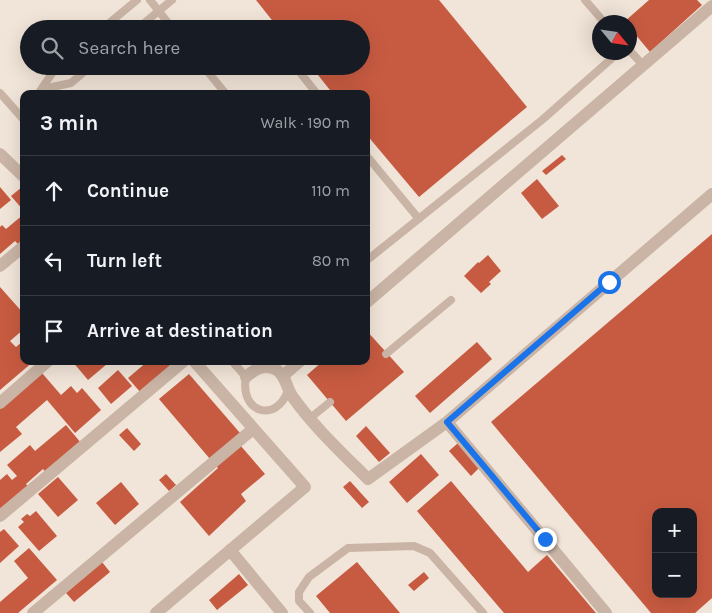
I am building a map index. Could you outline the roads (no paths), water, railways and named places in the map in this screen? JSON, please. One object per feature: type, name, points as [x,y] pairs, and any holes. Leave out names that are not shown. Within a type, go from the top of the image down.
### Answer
[{"type":"street","points":[[370,301],[712,6]]},
{"type":"street","points":[[0,154],[20,173]]},
{"type":"street","points":[[268,365],[284,375],[288,390],[309,419],[368,479],[447,422],[712,194]]},
{"type":"street","points":[[0,266],[20,249]]},
{"type":"street","points":[[0,403],[43,365]]},
{"type":"street","points":[[0,516],[179,365]]},
{"type":"street","points":[[156,613],[305,487],[197,365]]},
{"type":"street","points":[[246,377],[264,365]]},
{"type":"street","points":[[284,375],[295,365]]},
{"type":"street","points":[[447,422],[606,613]]},
{"type":"street","points":[[33,613],[253,429]]},
{"type":"street","points":[[230,550],[282,613]]},
{"type":"lane","points":[[113,20],[137,0]]},
{"type":"lane","points":[[150,0],[166,20]]},
{"type":"lane","points":[[148,20],[172,0]]},
{"type":"lane","points":[[585,0],[598,15]]},
{"type":"lane","points":[[637,59],[643,65]]},
{"type":"lane","points":[[370,258],[542,120],[610,60]]},
{"type":"lane","points":[[42,90],[51,75]]},
{"type":"lane","points":[[45,90],[71,83],[80,75]]},
{"type":"lane","points":[[210,75],[223,90]]},
{"type":"lane","points":[[302,75],[314,90]]},
{"type":"lane","points":[[0,94],[20,116]]},
{"type":"lane","points":[[370,160],[418,219]]},
{"type":"lane","points":[[386,354],[451,300]]},
{"type":"lane","points":[[236,365],[246,377],[243,389],[246,400],[255,408],[266,411],[276,408],[284,400],[288,390]]},
{"type":"lane","points":[[309,419],[330,402]]},
{"type":"lane","points":[[310,613],[299,601],[299,592],[309,577],[348,548],[386,545],[414,546],[430,553],[483,613]]}]
